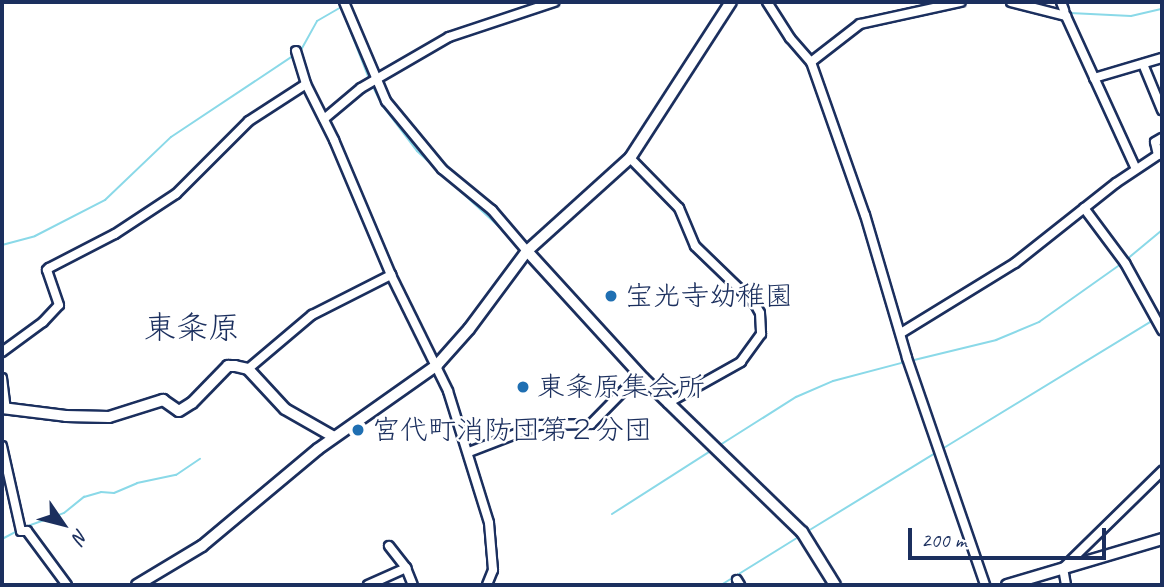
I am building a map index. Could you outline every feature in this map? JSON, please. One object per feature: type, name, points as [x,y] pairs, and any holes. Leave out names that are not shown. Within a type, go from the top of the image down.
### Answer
[{"type":"street","points":[[344,2],[376,80],[401,121],[442,169],[492,210],[668,402],[802,532],[835,585]]},
{"type":"street","points":[[324,118],[347,103],[357,91],[449,37],[555,2]]},
{"type":"street","points":[[137,585],[202,546],[334,437],[437,365],[469,329],[527,251],[630,158],[731,2]]},
{"type":"street","points":[[767,2],[790,38],[811,62],[865,215],[901,333],[985,585]]},
{"type":"street","points":[[811,62],[860,23],[961,2]]},
{"type":"street","points":[[1012,2],[1064,10],[1136,169]]},
{"type":"street","points":[[296,51],[306,84],[324,118],[390,275],[437,365],[469,452],[489,523],[493,570],[487,585]]},
{"type":"street","points":[[1094,78],[1162,58]]},
{"type":"street","points":[[1143,64],[1162,110]]},
{"type":"street","points":[[2,352],[43,322],[59,305],[47,270],[114,234],[176,194],[241,128],[306,84]]},
{"type":"street","points":[[901,333],[997,276],[1158,155],[1155,142],[1162,138]]},
{"type":"street","points":[[630,158],[679,208],[695,246],[755,304],[760,313],[761,334],[741,362],[668,402]]},
{"type":"street","points":[[1084,208],[1125,263],[1162,330]]},
{"type":"street","points":[[248,369],[312,315],[390,275]]},
{"type":"street","points":[[2,378],[4,408],[66,416],[109,416],[163,400],[179,411],[186,409],[228,366],[248,369],[285,409],[334,437]]},
{"type":"street","points":[[469,452],[539,425],[591,424],[647,378]]},
{"type":"street","points":[[2,446],[21,531],[27,531],[67,585]]},
{"type":"street","points":[[1063,568],[1162,471]]},
{"type":"street","points":[[1007,585],[1162,539]]},
{"type":"street","points":[[389,546],[413,585]]},
{"type":"street","points":[[368,585],[405,568]]},
{"type":"street","points":[[1063,568],[1066,585]]},
{"type":"waterway","points":[[349,3],[353,2]]},
{"type":"waterway","points":[[1027,2],[1037,5]]},
{"type":"waterway","points":[[301,50],[317,21],[341,7],[369,79]]},
{"type":"waterway","points":[[1070,13],[1131,16],[1162,9]]},
{"type":"waterway","points":[[2,245],[35,236],[105,200],[171,137],[293,56]]},
{"type":"waterway","points":[[373,87],[382,105],[417,151],[509,236]]},
{"type":"waterway","points":[[1126,260],[1162,230]]},
{"type":"waterway","points":[[910,361],[996,340],[1039,322],[1121,264]]},
{"type":"waterway","points":[[942,449],[1152,321]]},
{"type":"waterway","points":[[720,445],[796,397],[833,381],[905,362]]},
{"type":"waterway","points":[[612,514],[712,450]]},
{"type":"waterway","points":[[808,531],[937,452]]},
{"type":"waterway","points":[[25,527],[64,513],[84,497],[101,492],[114,493],[137,483],[176,475],[200,459]]},
{"type":"waterway","points":[[2,539],[17,531]]},
{"type":"waterway","points":[[721,585],[800,536]]},
{"type":"place","name":"宝光寺幼稚園","points":[[611,296]]},
{"type":"place","name":"東粂原集会所","points":[[523,387]]},
{"type":"place","name":"宮代町消防団第２分団","points":[[358,430]]},
{"type":"district","name":"東粂原","points":[[192,328]]}]
